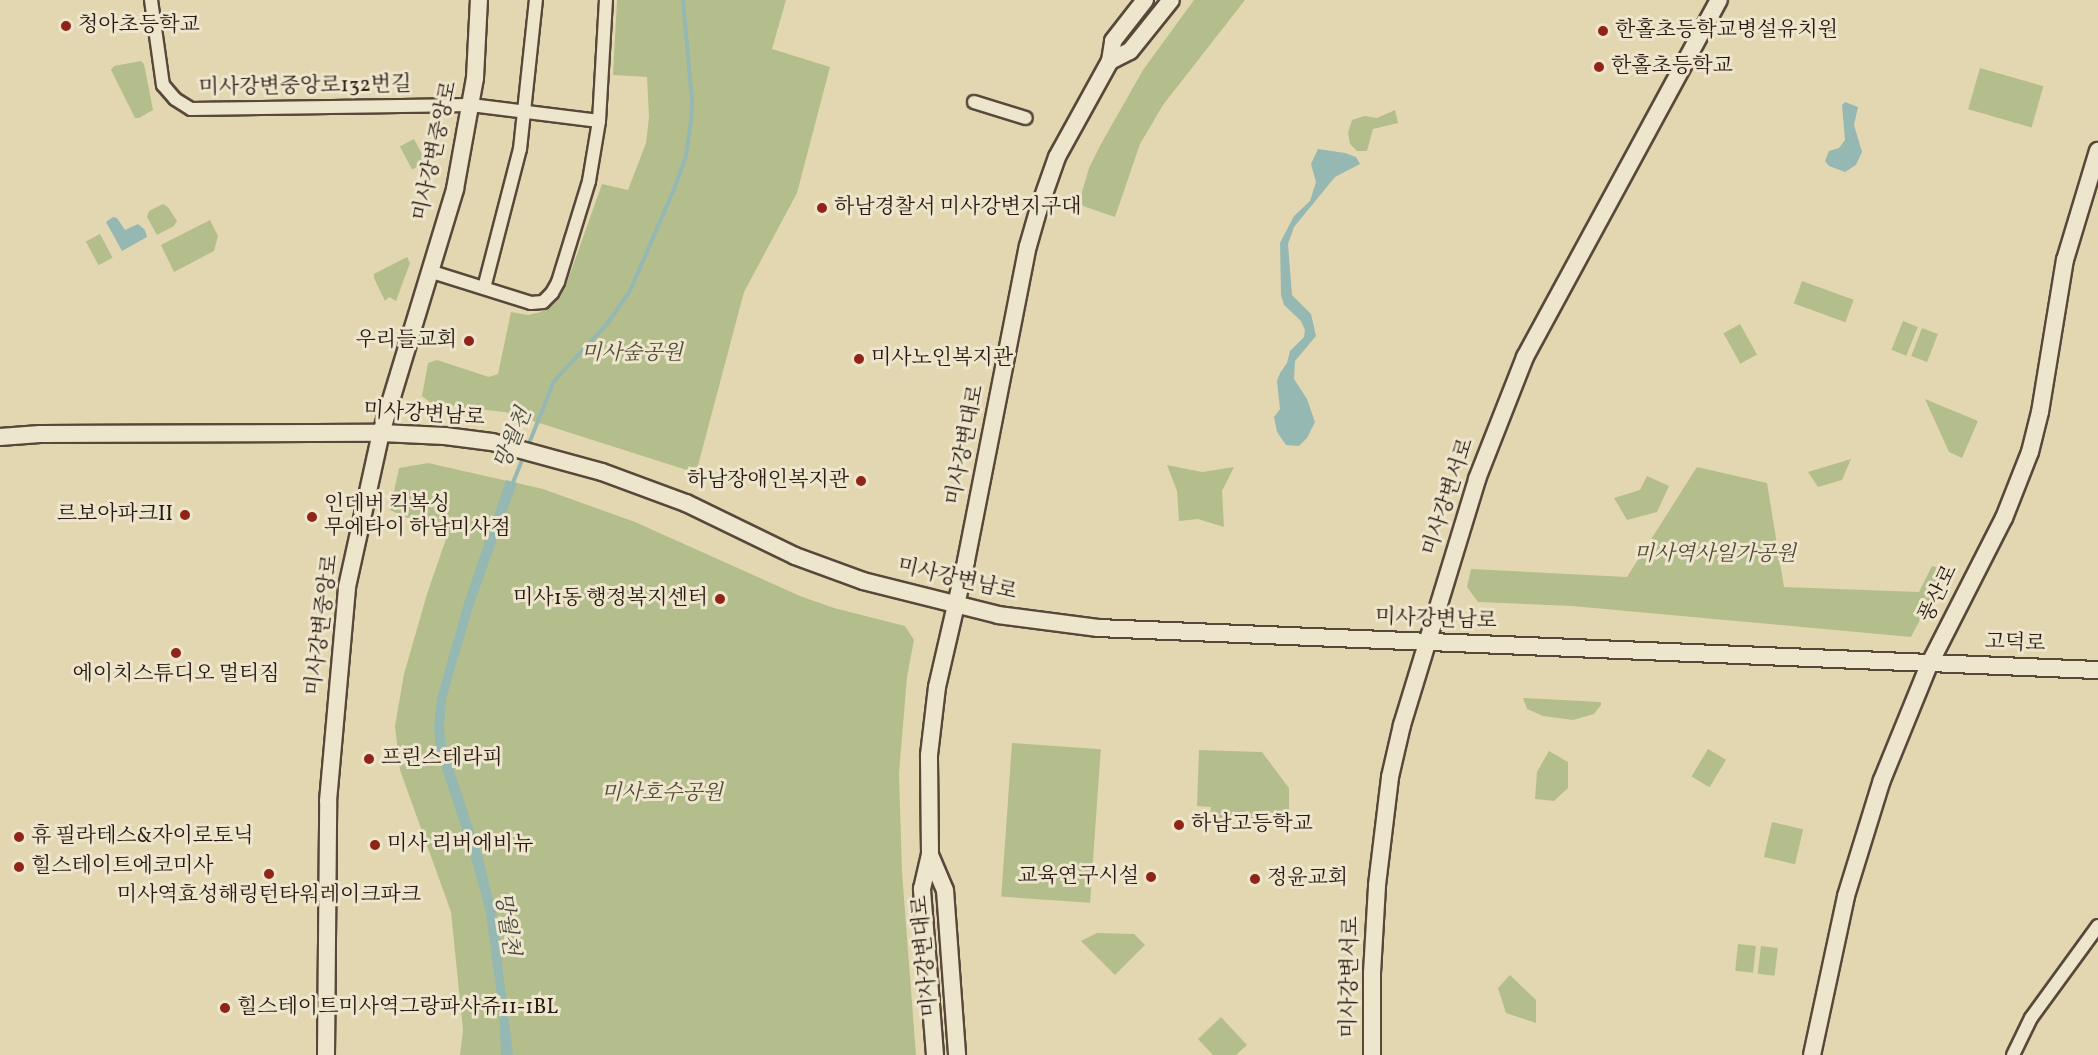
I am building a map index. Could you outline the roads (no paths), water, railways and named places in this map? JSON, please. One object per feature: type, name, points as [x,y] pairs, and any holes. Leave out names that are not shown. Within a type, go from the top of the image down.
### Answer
[{"type":"main road","name":"미사강변중앙로","points":[[326,1055],[328,801],[347,587],[381,433],[455,189],[471,105],[479,0]]},
{"type":"main road","name":"미사강변대로","points":[[936,1055],[922,889],[930,855],[929,755],[933,710],[957,605],[1028,246],[1038,211],[1058,157],[1110,61],[1113,41],[1145,0]]},
{"type":"main road","name":"미사강변대로","points":[[1110,61],[1130,51],[1171,0]]},
{"type":"main road","name":"미사강변서로","points":[[1372,1055],[1372,973],[1377,885],[1390,777],[1427,642],[1477,479],[1515,378],[1581,249],[1719,0]]},
{"type":"main road","name":"풍산로","points":[[1812,1055],[1846,896],[1882,780],[1929,665],[2004,518],[2021,478],[2040,412],[2065,260],[2098,152]]},
{"type":"main road","name":"미사강변남로","points":[[0,437],[39,434],[381,433],[445,436],[492,442],[602,472],[704,509],[795,556],[837,573],[998,615],[1098,628],[1929,665]]},
{"type":"main road","name":"고덕로","points":[[1929,665],[2098,670]]},
{"type":"main road","name":"미사강변대로","points":[[930,855],[945,890],[957,1055]]},
{"type":"street","name":"미사강변중앙로132번길","points":[[151,0],[164,85],[175,99],[191,109],[471,105],[598,121]]},
{"type":"street","points":[[484,288],[512,187],[526,112],[536,0]]},
{"type":"street","points":[[429,271],[531,303],[543,302],[552,293],[558,282],[589,181],[598,121],[606,0]]},
{"type":"street","points":[[974,102],[1026,118]]},
{"type":"street","points":[[2013,1055],[2031,1018],[2098,926]]},
{"type":"water","points":[[1845,102],[1858,107],[1854,125],[1862,152],[1856,165],[1845,172],[1829,166],[1825,161],[1829,151],[1839,148],[1845,140],[1842,105]]},
{"type":"water","points":[[1318,149],[1345,153],[1356,157],[1360,164],[1335,177],[1294,227],[1288,244],[1292,295],[1311,314],[1316,336],[1295,361],[1294,379],[1307,399],[1315,422],[1307,438],[1299,446],[1286,445],[1277,432],[1274,417],[1280,409],[1277,381],[1287,363],[1290,351],[1304,337],[1305,330],[1301,321],[1284,305],[1281,295],[1280,243],[1294,216],[1310,201],[1316,182],[1311,164]]},
{"type":"water","points":[[113,217],[117,218],[125,230],[138,224],[145,230],[147,237],[122,251],[106,222]]},
{"type":"water","points":[[506,480],[517,483],[473,607],[446,699],[444,727],[446,746],[483,858],[496,912],[513,1055],[501,1055],[499,1012],[486,913],[473,864],[436,750],[434,727],[437,698],[464,603]]},
{"type":"waterway","name":"망월천","points":[[528,446],[554,381],[607,324],[629,293],[673,192],[686,156],[692,101],[683,0]]},
{"type":"waterway","name":"망월천","points":[[512,485],[524,456]]},
{"type":"place","name":"청아초등학교","points":[[66,26]]},
{"type":"place","name":"한홀초등학교병설유치원","points":[[1603,31]]},
{"type":"place","name":"한홀초등학교","points":[[1599,67]]},
{"type":"place","name":"하남경찰서 미사강변지구대","points":[[822,208]]},
{"type":"place","name":"우리들교회","points":[[469,341]]},
{"type":"place","name":"미사노인복지관","points":[[859,359]]},
{"type":"place","name":"하남장애인복지관","points":[[861,481]]},
{"type":"place","name":"르보아파크II","points":[[185,515]]},
{"type":"place","name":"인데버 킥복싱 무에타이 하남미사점","points":[[312,517]]},
{"type":"place","name":"미사1동 행정복지센터","points":[[720,599]]},
{"type":"place","name":"에이치스튜디오 멀티짐","points":[[176,653]]},
{"type":"place","name":"프린스테라피","points":[[369,759]]},
{"type":"place","name":"하남고등학교","points":[[1179,825]]},
{"type":"place","name":"휴 필라테스&자이로토닉","points":[[19,837]]},
{"type":"place","name":"미사 리버에비뉴","points":[[375,845]]},
{"type":"place","name":"힐스테이트에코미사","points":[[19,867]]},
{"type":"place","name":"미사역효성해링턴타워레이크파크","points":[[269,874]]},
{"type":"place","name":"교육연구시설","points":[[1151,877]]},
{"type":"place","name":"정윤교회","points":[[1255,879]]},
{"type":"place","name":"힐스테이트미사역그랑파사쥬11-1BL","points":[[225,1008]]},
{"type":"park label","name":"미사숲공원","points":[[632,354]]},
{"type":"park label","name":"미사역사일가공원","points":[[1715,555]]},
{"type":"park label","name":"미사호수공원","points":[[662,794]]}]
